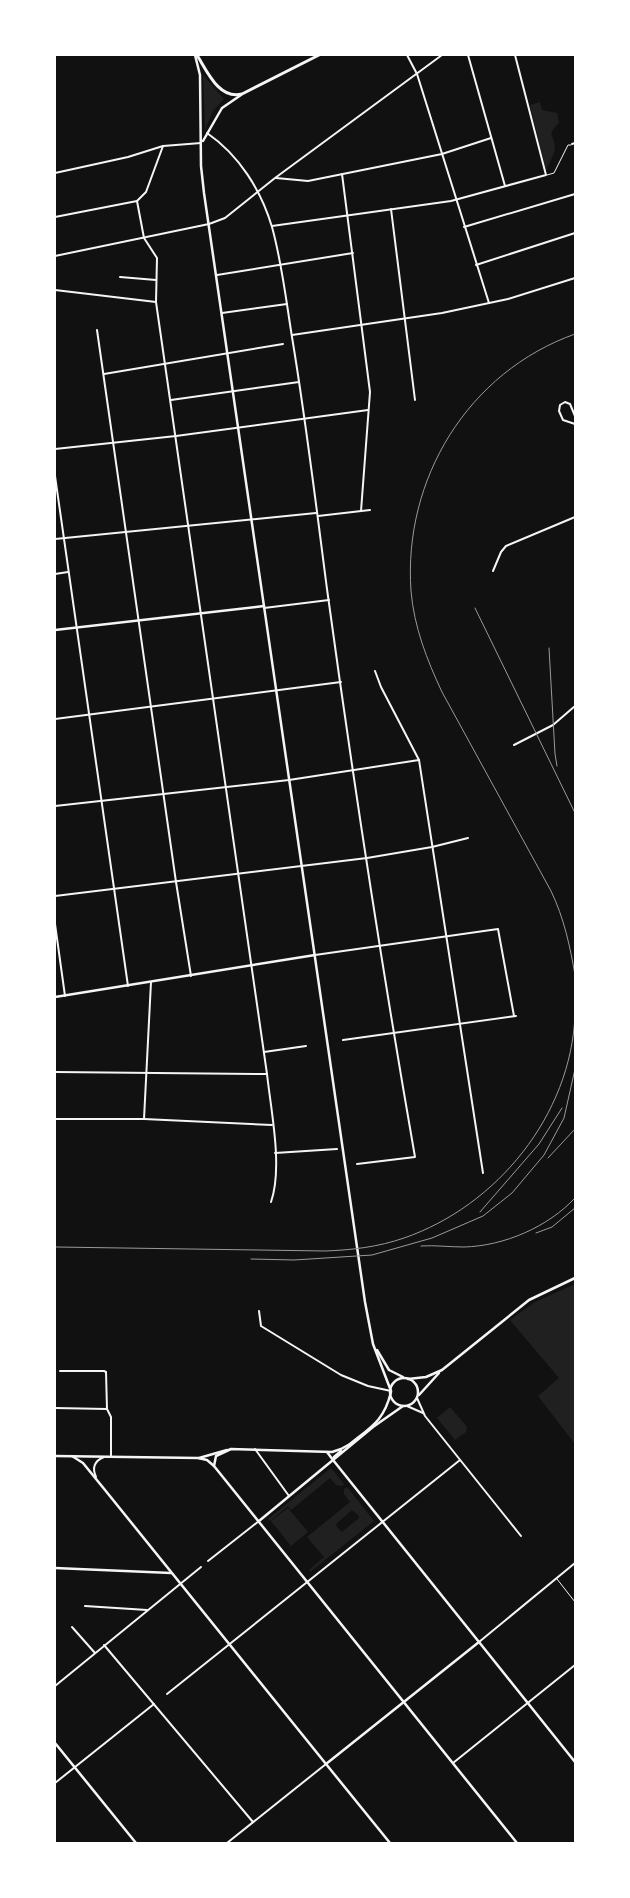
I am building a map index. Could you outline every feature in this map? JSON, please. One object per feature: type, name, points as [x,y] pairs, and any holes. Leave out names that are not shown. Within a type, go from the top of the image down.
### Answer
[{"type":"highway","points":[[196,55],[215,83],[231,95],[242,94],[319,55]]},
{"type":"main road","points":[[196,55],[200,75],[201,166],[276,692],[363,1283],[374,1344],[394,1402],[403,1406],[414,1403],[442,1370],[529,1300],[575,1278]]},
{"type":"main road","points":[[202,143],[222,108],[242,94]]},
{"type":"main road","points":[[55,630],[264,607]]},
{"type":"main road","points":[[55,997],[315,955]]},
{"type":"main road","points":[[374,1344],[393,1373],[408,1379],[418,1387],[417,1398]]},
{"type":"main road","points":[[333,1460],[334,1456],[382,1416],[396,1381],[426,1377],[442,1370]]},
{"type":"main road","points":[[259,1521],[384,1419],[403,1406]]},
{"type":"main road","points":[[195,1458],[227,1450],[255,1448],[327,1452],[340,1450],[350,1444]]},
{"type":"main road","points":[[214,1466],[216,1456],[227,1450]]},
{"type":"main road","points":[[327,1452],[575,1762]]},
{"type":"main road","points":[[326,1466],[329,1460],[327,1452]]},
{"type":"main road","points":[[55,1456],[195,1458],[206,1460],[214,1466],[517,1843]]},
{"type":"main road","points":[[72,1456],[83,1463],[98,1481],[390,1843]]},
{"type":"main road","points":[[156,1571],[162,1567],[161,1559]]},
{"type":"main road","points":[[55,1568],[171,1573]]},
{"type":"main road","points":[[326,1764],[479,1642]]},
{"type":"main road","points":[[55,1743],[136,1843]]},
{"type":"street","points":[[407,55],[417,74],[489,303]]},
{"type":"street","points":[[55,256],[209,224],[225,218],[275,178],[442,55]]},
{"type":"street","points":[[468,55],[505,186]]},
{"type":"street","points":[[515,55],[546,175]]},
{"type":"street","points":[[207,133],[229,151],[258,192],[271,226],[280,265],[300,382],[328,600],[353,771],[393,1033],[415,1157],[357,1164]]},
{"type":"street","points":[[275,178],[308,181],[442,154],[491,138]]},
{"type":"street","points":[[55,173],[128,157],[163,146],[202,143]]},
{"type":"street","points":[[271,226],[456,200],[554,173],[568,145],[573,144]]},
{"type":"street","points":[[55,217],[136,201],[146,192],[163,146]]},
{"type":"street","points":[[342,174],[370,392],[361,511]]},
{"type":"street","points":[[464,227],[575,194]]},
{"type":"street","points":[[136,201],[144,238],[157,258],[156,302],[267,1074],[275,1154],[275,1185],[271,1202]]},
{"type":"street","points":[[391,209],[414,400]]},
{"type":"street","points":[[476,265],[575,233]]},
{"type":"street","points":[[216,275],[353,254]]},
{"type":"street","points":[[120,276],[156,280]]},
{"type":"street","points":[[292,335],[489,303],[575,278]]},
{"type":"street","points":[[55,290],[156,302]]},
{"type":"street","points":[[221,314],[287,304]]},
{"type":"street","points":[[97,330],[191,976]]},
{"type":"street","points":[[104,374],[283,344]]},
{"type":"street","points":[[171,400],[300,382]]},
{"type":"street","points":[[575,416],[570,404],[565,402],[560,405],[559,410],[563,420],[575,424]]},
{"type":"street","points":[[55,449],[176,436],[368,410]]},
{"type":"street","points":[[55,476],[128,986]]},
{"type":"street","points":[[575,487],[575,494]]},
{"type":"street","points":[[55,539],[251,519],[370,510]]},
{"type":"street","points":[[493,571],[501,552],[506,546],[575,517]]},
{"type":"street","points":[[55,574],[68,572]]},
{"type":"street","points":[[264,607],[328,600]]},
{"type":"street","points":[[375,671],[381,687],[419,760],[483,1173]]},
{"type":"street","points":[[55,719],[276,692],[341,682]]},
{"type":"street","points":[[514,745],[553,725],[575,706]]},
{"type":"street","points":[[55,806],[289,780],[419,760]]},
{"type":"street","points":[[55,896],[367,858],[432,847],[468,838]]},
{"type":"street","points":[[55,924],[65,996]]},
{"type":"street","points":[[315,955],[498,929],[515,1016],[344,1040]]},
{"type":"street","points":[[144,1119],[151,982]]},
{"type":"street","points":[[264,1052],[306,1046]]},
{"type":"street","points":[[55,1072],[267,1074]]},
{"type":"street","points":[[55,1119],[144,1119],[272,1125]]},
{"type":"street","points":[[275,1154],[338,1148]]},
{"type":"street","points":[[259,1311],[261,1326],[341,1375],[368,1386],[391,1392]]},
{"type":"street","points":[[60,1371],[105,1371],[108,1376],[107,1410],[111,1417],[110,1457],[101,1458],[95,1464],[94,1472],[98,1481]]},
{"type":"street","points":[[417,1398],[423,1413],[521,1536]]},
{"type":"street","points":[[407,1406],[423,1413]]},
{"type":"street","points":[[55,1408],[107,1410]]},
{"type":"street","points":[[255,1448],[289,1496]]},
{"type":"street","points":[[167,1694],[460,1460]]},
{"type":"street","points":[[208,1561],[259,1521]]},
{"type":"street","points":[[479,1642],[575,1563]]},
{"type":"street","points":[[55,1686],[201,1567]]},
{"type":"street","points":[[556,1578],[575,1602]]},
{"type":"street","points":[[85,1606],[147,1610]]},
{"type":"street","points":[[72,1627],[95,1652]]},
{"type":"street","points":[[104,1645],[253,1822]]},
{"type":"street","points":[[453,1763],[575,1665]]},
{"type":"street","points":[[55,1782],[154,1704]]},
{"type":"street","points":[[227,1843],[326,1764]]},
{"type":"shaded area","points":[[203,75],[224,99],[213,111],[205,130]]},
{"type":"shaded area","points":[[540,102],[542,110],[557,113],[559,123],[552,130],[555,148],[546,170],[530,105]]},
{"type":"shaded area","points":[[575,1284],[575,1444],[538,1396],[559,1378],[510,1320],[535,1302]]},
{"type":"shaded area","points":[[450,1407],[467,1427],[466,1432],[455,1440],[437,1418]]},
{"type":"shaded area","points":[[331,1468],[344,1484],[342,1486],[336,1485],[330,1478],[291,1510],[288,1506],[270,1521],[268,1519]]},
{"type":"shaded area","points":[[347,1487],[374,1521],[310,1572],[309,1570],[324,1557],[307,1537],[350,1502],[344,1494],[344,1489]],"holes":[[[352,1510],[359,1516],[342,1532],[336,1526]]]},
{"type":"shaded area","points":[[288,1508],[308,1532],[291,1546],[271,1521]]},
{"type":"railway","points":[[575,334],[537,351],[503,374],[474,402],[450,435],[431,470],[418,509],[411,549],[411,591],[415,617],[431,668],[442,692],[551,891],[560,911],[575,975]]},
{"type":"railway","points":[[475,608],[575,813]]},
{"type":"railway","points":[[549,648],[557,766]]},
{"type":"railway","points":[[55,1247],[335,1251],[384,1244],[404,1238],[438,1223],[469,1204],[498,1180],[523,1152],[544,1121],[560,1088],[570,1052],[575,1015]]},
{"type":"railway","points":[[251,1259],[294,1260],[372,1255],[432,1238],[483,1216],[512,1193],[544,1155],[564,1118],[575,1069]]},
{"type":"railway","points":[[480,1212],[539,1144],[562,1108]]},
{"type":"railway","points":[[548,1158],[575,1129]]},
{"type":"railway","points":[[421,1246],[479,1246],[510,1239],[552,1218],[575,1198]]},
{"type":"railway","points":[[536,1233],[552,1227],[575,1208]]}]
